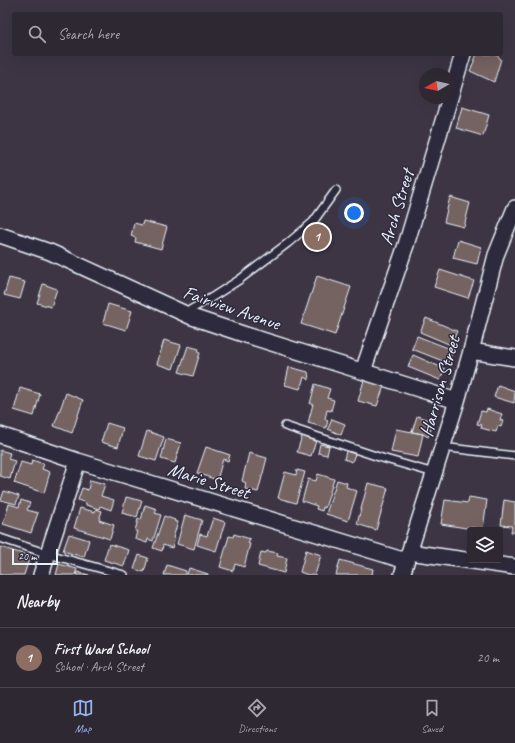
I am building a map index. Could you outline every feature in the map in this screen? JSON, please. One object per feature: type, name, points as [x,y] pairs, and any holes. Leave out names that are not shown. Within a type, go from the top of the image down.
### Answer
[{"type":"street","name":"Arch Street","points":[[363,371],[406,245],[462,56]]},
{"type":"street","name":"Harrison Street","points":[[405,563],[457,401],[496,255],[515,208]]},
{"type":"street","name":"Fairview Avenue","points":[[0,235],[50,252],[192,317],[457,401]]},
{"type":"street","points":[[471,351],[515,358]]},
{"type":"street","name":"Marie Street","points":[[0,435],[78,461],[405,563],[515,567]]},
{"type":"street","points":[[41,575],[78,461]]},
{"type":"lane","points":[[184,313],[239,280],[293,239],[313,222],[336,190]]},
{"type":"lane","points":[[285,426],[382,458],[434,473]]},
{"type":"lane","points":[[442,447],[515,456]]},
{"type":"lane","points":[[0,538],[48,554],[124,575]]},
{"type":"building","points":[[476,56],[497,56],[501,59],[494,82],[470,71]]},
{"type":"building","points":[[462,107],[489,115],[483,136],[456,128]]},
{"type":"building","points":[[450,197],[470,203],[464,227],[444,222]]},
{"type":"building","points":[[143,221],[167,227],[161,249],[135,242],[136,238],[131,236],[134,223],[142,225]]},
{"type":"building","points":[[458,240],[481,247],[477,264],[453,258]]},
{"type":"building","points":[[440,270],[474,281],[468,298],[434,287]]},
{"type":"building","points":[[317,276],[351,287],[335,335],[301,324]]},
{"type":"building","points":[[9,278],[25,282],[20,299],[4,295]]},
{"type":"building","points":[[43,284],[57,289],[51,307],[37,303]]},
{"type":"building","points":[[108,304],[132,311],[126,330],[103,323]]},
{"type":"building","points":[[426,318],[457,331],[451,345],[420,332]]},
{"type":"building","points":[[417,336],[453,350],[448,363],[412,349]]},
{"type":"building","points":[[164,340],[181,345],[173,369],[157,364]]},
{"type":"building","points":[[188,346],[199,349],[198,352],[200,353],[193,376],[179,372]]},
{"type":"building","points":[[413,355],[445,369],[440,380],[408,367]]},
{"type":"building","points":[[289,367],[308,372],[309,380],[304,377],[300,389],[285,385]]},
{"type":"building","points":[[364,380],[384,386],[377,406],[358,401]]},
{"type":"building","points":[[315,384],[330,389],[327,398],[334,400],[331,411],[327,410],[325,419],[328,420],[326,428],[308,423],[313,404],[310,404]]},
{"type":"building","points":[[498,385],[515,391],[514,403],[494,397]]},
{"type":"building","points":[[20,388],[40,394],[34,416],[14,410]]},
{"type":"building","points":[[66,393],[83,400],[72,433],[54,426]]},
{"type":"building","points":[[487,409],[502,414],[500,420],[503,421],[501,427],[498,426],[496,432],[481,428],[482,425],[477,424],[481,411],[486,412]]},
{"type":"building","points":[[417,416],[434,421],[428,437],[423,434],[412,432]]},
{"type":"building","points":[[332,419],[345,424],[341,435],[328,429]]},
{"type":"building","points":[[107,423],[123,428],[118,447],[101,442]]},
{"type":"building","points":[[396,429],[423,434],[418,457],[391,452]]},
{"type":"building","points":[[147,431],[164,437],[156,461],[139,456]]},
{"type":"building","points":[[302,436],[316,441],[311,456],[297,452]]},
{"type":"building","points":[[166,439],[181,443],[175,463],[161,459]]},
{"type":"building","points":[[320,444],[329,446],[327,455],[318,453]]},
{"type":"building","points":[[206,447],[230,455],[228,461],[223,459],[217,480],[197,473]]},
{"type":"building","points":[[0,450],[10,453],[8,459],[15,461],[10,479],[0,476]]},
{"type":"building","points":[[346,451],[355,454],[352,462],[344,459]]},
{"type":"building","points":[[249,453],[267,458],[258,492],[245,489],[246,483],[242,481]]},
{"type":"building","points":[[32,460],[44,464],[42,469],[50,472],[44,493],[14,483],[21,462],[31,465]]},
{"type":"building","points":[[297,470],[305,472],[296,503],[278,498],[285,472],[296,475]]},
{"type":"building","points":[[318,474],[334,479],[325,508],[323,507],[322,511],[316,509],[317,506],[302,501],[308,479],[316,481]]},
{"type":"building","points":[[90,480],[105,484],[101,496],[114,500],[111,510],[100,506],[99,509],[86,505],[86,503],[78,500],[82,488],[88,490]]},
{"type":"building","points":[[337,480],[347,483],[346,487],[357,491],[348,521],[326,514]]},
{"type":"building","points":[[368,483],[388,488],[376,530],[357,524]]},
{"type":"building","points":[[4,491],[19,496],[16,504],[1,500]]},
{"type":"building","points":[[126,497],[142,501],[137,517],[122,513]]},
{"type":"building","points":[[469,497],[487,500],[483,527],[466,528],[441,524],[445,500],[468,503]]},
{"type":"building","points":[[21,500],[30,503],[27,510],[38,513],[31,533],[3,524],[9,504],[19,507]]},
{"type":"building","points":[[504,500],[515,502],[515,532],[511,532],[512,526],[501,525]]},
{"type":"building","points":[[145,505],[157,509],[155,513],[161,515],[153,541],[148,539],[147,543],[135,539],[138,519],[141,520]]},
{"type":"building","points":[[80,508],[95,512],[96,509],[102,511],[99,520],[114,525],[110,539],[74,528]]},
{"type":"building","points":[[185,515],[202,520],[194,549],[177,544]]},
{"type":"building","points":[[164,516],[178,522],[173,538],[175,539],[172,548],[163,545],[162,551],[153,548]]},
{"type":"building","points":[[213,518],[225,522],[216,551],[197,545],[200,534],[207,536]]},
{"type":"building","points":[[69,534],[89,540],[84,557],[63,551]]},
{"type":"building","points":[[234,534],[250,539],[248,543],[250,544],[244,567],[235,564],[233,571],[220,567],[229,536],[233,537]]},
{"type":"building","points":[[109,544],[129,550],[124,566],[104,560]]},
{"type":"building","points":[[0,547],[30,556],[24,575],[0,575]]},
{"type":"building","points":[[306,550],[321,555],[315,575],[308,575],[300,572]]},
{"type":"building","points":[[267,551],[278,553],[277,556],[287,558],[284,573],[258,566],[261,552],[266,553]]},
{"type":"building","points":[[139,555],[148,558],[144,572],[134,569]]},
{"type":"building","points":[[340,560],[373,569],[372,575],[336,575]]},
{"type":"building","points":[[59,564],[77,569],[75,575],[56,575]]},
{"type":"building","points":[[167,565],[186,571],[185,575],[164,575]]},
{"type":"building","points":[[189,568],[208,574],[208,575],[187,575]]},
{"type":"building","points":[[77,572],[89,575],[76,575]]},
{"type":"place","name":"First Ward School","points":[[317,237]]}]
